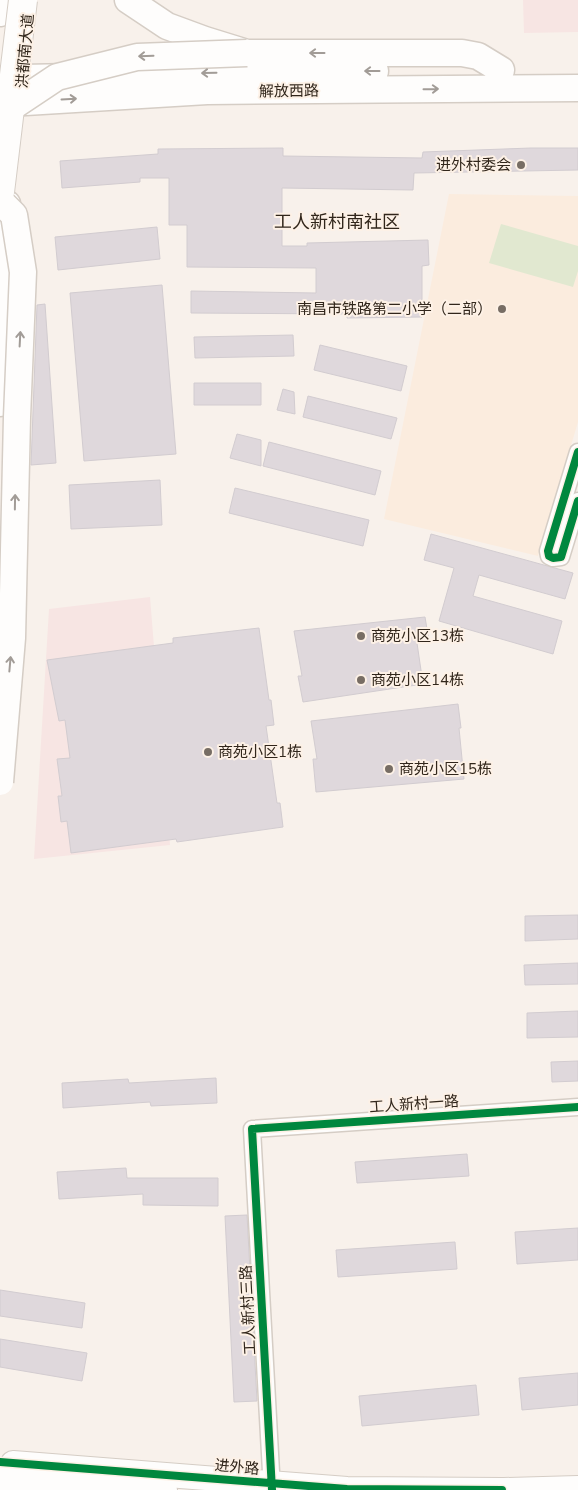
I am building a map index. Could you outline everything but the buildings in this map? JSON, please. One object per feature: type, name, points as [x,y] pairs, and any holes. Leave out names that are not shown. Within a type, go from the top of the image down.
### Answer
[{"type":"highway","points":[[0,192],[23,0]]},
{"type":"highway","points":[[0,1475],[163,1490]]},
{"type":"main road","points":[[0,13],[10,0]]},
{"type":"main road","name":"洪都南大道","points":[[0,403],[1,306],[9,96],[30,0]]},
{"type":"main road","points":[[128,0],[167,26],[247,53]]},
{"type":"main road","points":[[9,96],[57,77],[137,57],[247,53],[462,53],[478,56],[502,70]]},
{"type":"main road","name":"解放西路","points":[[9,96],[238,73],[578,70]]},
{"type":"main road","name":"解放西路","points":[[9,96],[207,91],[578,88]]},
{"type":"main road","points":[[0,201],[14,215],[23,272],[16,417],[12,638],[0,782]]},
{"type":"street","points":[[578,452],[548,551],[549,556],[553,558],[561,557],[578,501]]},
{"type":"street","name":"工人新村一路","points":[[252,1129],[578,1107]]},
{"type":"street","name":"工人新村三路","points":[[252,1129],[271,1487]]},
{"type":"street","name":"进外路","points":[[0,1462],[271,1487],[503,1490],[578,1488]]},
{"type":"shaded area","points":[[523,0],[578,0],[578,32],[524,33]]},
{"type":"shaded area","name":"南昌市铁路第二小学（二部）","points":[[449,194],[578,196],[578,422],[538,556],[384,519]]},
{"type":"shaded area","points":[[150,597],[170,845],[34,859],[49,609]]},
{"type":"green space","points":[[501,224],[578,246],[578,271],[573,287],[489,263]]},
{"type":"cycle path","points":[[578,452],[548,551],[549,556],[553,558],[561,557],[578,501]]},
{"type":"cycle path","points":[[272,1490],[252,1129],[578,1107]]},
{"type":"cycle path","points":[[0,1462],[347,1489],[502,1490]]},
{"type":"place","name":"进外村委会","points":[[521,165]]},
{"type":"place","name":"南昌市铁路第二小学（二部）","points":[[502,309]]},
{"type":"place","name":"商苑小区13栋","points":[[361,636]]},
{"type":"place","name":"商苑小区14栋","points":[[361,680]]},
{"type":"place","name":"商苑小区1栋","points":[[208,752]]},
{"type":"place","name":"商苑小区15栋","points":[[389,769]]},
{"type":"district","name":"工人新村南社区","points":[[337,222]]}]
